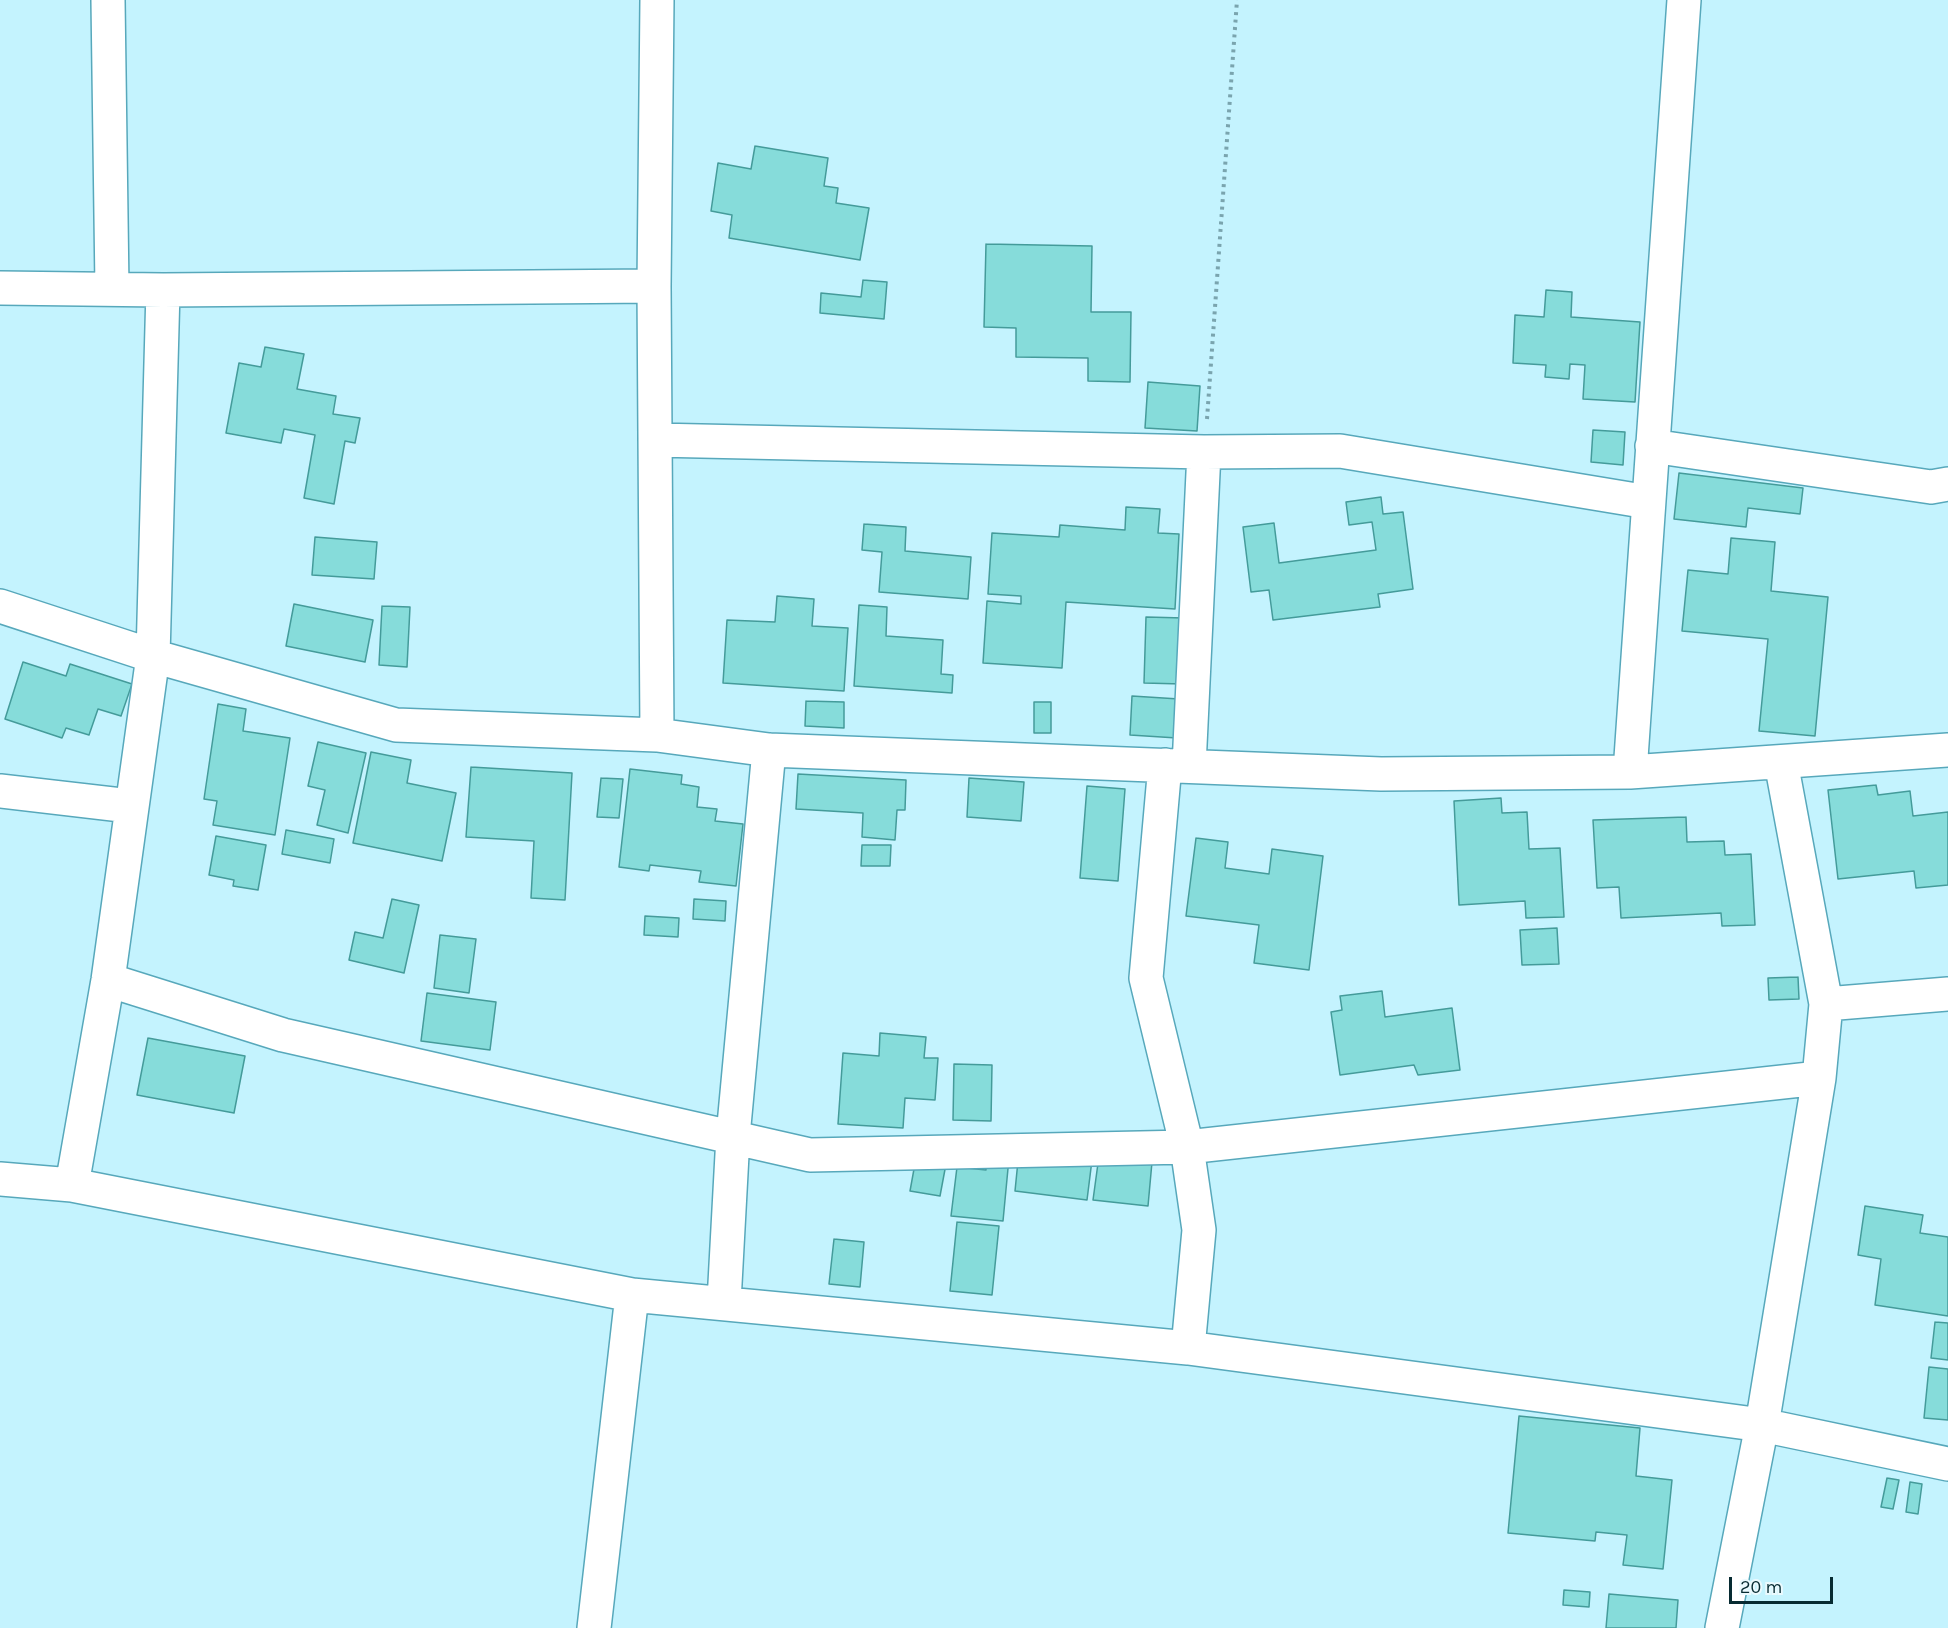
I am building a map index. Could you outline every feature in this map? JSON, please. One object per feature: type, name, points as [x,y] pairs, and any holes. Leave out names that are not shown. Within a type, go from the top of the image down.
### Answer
[{"type":"street","points":[[108,0],[112,288]]},
{"type":"street","points":[[657,0],[654,286],[657,735]]},
{"type":"street","points":[[1630,772],[1684,0]]},
{"type":"street","points":[[0,288],[163,290],[654,286]]},
{"type":"street","points":[[72,1185],[108,980],[130,806],[153,656],[163,290]]},
{"type":"street","points":[[655,440],[1204,452],[1340,451],[1648,502]]},
{"type":"street","points":[[1652,446],[1931,487],[1948,484]]},
{"type":"street","points":[[1188,1348],[1200,1230],[1187,1147],[1146,978],[1177,765],[1204,452]]},
{"type":"street","points":[[0,606],[153,656],[396,724],[657,735],[769,750],[1381,774],[1630,772],[1948,750]]},
{"type":"street","points":[[724,1302],[733,1136],[769,750]]},
{"type":"street","points":[[1722,1628],[1762,1425],[1819,1078],[1826,1004],[1781,762]]},
{"type":"street","points":[[0,791],[130,806]]},
{"type":"street","points":[[108,980],[283,1035],[810,1155],[1187,1147],[1819,1078]]},
{"type":"street","points":[[1826,1004],[1948,994]]},
{"type":"street","points":[[0,1179],[72,1185],[632,1295],[1188,1348],[1762,1425],[1948,1464]]},
{"type":"street","points":[[594,1628],[632,1295]]},
{"type":"path","points":[[1204,452],[1237,0]]},
{"type":"building","points":[[755,146],[828,158],[824,186],[838,188],[836,203],[869,208],[860,260],[729,238],[732,215],[711,211],[718,163],[751,169]]},
{"type":"building","points":[[986,244],[1092,246],[1091,312],[1131,312],[1130,382],[1088,381],[1088,358],[1016,357],[1016,328],[984,327]]},
{"type":"building","points":[[863,280],[887,282],[884,319],[820,313],[821,293],[861,297]]},
{"type":"building","points":[[1546,290],[1572,292],[1571,317],[1640,322],[1635,402],[1583,399],[1585,365],[1570,364],[1569,379],[1545,377],[1546,365],[1513,363],[1515,315],[1544,317]]},
{"type":"building","points":[[265,347],[304,354],[297,389],[336,396],[333,414],[360,418],[355,443],[345,441],[334,504],[304,498],[315,435],[284,429],[281,443],[226,433],[239,363],[261,367]]},
{"type":"building","points":[[1148,382],[1200,386],[1197,431],[1145,428]]},
{"type":"building","points":[[1593,430],[1625,432],[1623,465],[1591,462]]},
{"type":"building","points":[[1679,473],[1803,488],[1800,514],[1748,508],[1746,527],[1674,519]]},
{"type":"building","points":[[1381,497],[1383,514],[1403,512],[1413,589],[1378,594],[1380,607],[1273,620],[1269,590],[1251,592],[1243,527],[1274,523],[1279,563],[1376,550],[1372,522],[1349,525],[1346,502]]},
{"type":"building","points":[[1126,507],[1160,509],[1158,533],[1179,534],[1175,609],[1066,602],[1062,668],[983,663],[987,601],[1021,604],[1021,596],[988,594],[992,533],[1059,537],[1060,525],[1125,530]]},
{"type":"building","points":[[864,524],[906,527],[905,551],[971,557],[968,599],[879,592],[882,552],[862,550]]},
{"type":"building","points":[[315,537],[377,542],[374,579],[312,575]]},
{"type":"building","points":[[1731,538],[1775,542],[1771,591],[1828,597],[1815,736],[1759,731],[1768,639],[1682,631],[1688,570],[1728,574]]},
{"type":"building","points":[[777,596],[814,599],[812,626],[848,628],[844,691],[723,683],[727,620],[775,622]]},
{"type":"building","points":[[294,604],[373,620],[365,662],[286,646]]},
{"type":"building","points":[[859,605],[887,607],[886,636],[943,640],[941,674],[953,675],[952,693],[854,686]]},
{"type":"building","points":[[382,606],[410,607],[407,667],[379,665]]},
{"type":"building","points":[[1146,617],[1184,618],[1182,684],[1144,683]]},
{"type":"building","points":[[23,662],[66,676],[70,664],[132,684],[121,716],[98,709],[89,735],[66,728],[62,738],[5,719]]},
{"type":"building","points":[[1132,696],[1179,699],[1177,738],[1130,735]]},
{"type":"building","points":[[806,701],[844,702],[844,728],[805,726]]},
{"type":"building","points":[[1034,702],[1051,702],[1051,733],[1034,733]]},
{"type":"building","points":[[218,704],[246,709],[243,731],[290,738],[275,835],[213,825],[217,801],[204,799]]},
{"type":"building","points":[[318,742],[366,753],[348,833],[317,825],[325,790],[308,786]]},
{"type":"building","points":[[371,752],[411,760],[407,783],[456,793],[442,861],[353,843]]},
{"type":"building","points":[[471,767],[572,773],[565,900],[531,898],[534,841],[466,837]]},
{"type":"building","points":[[630,769],[682,775],[681,784],[699,787],[697,807],[717,809],[715,821],[743,824],[736,886],[699,882],[701,871],[650,865],[649,871],[619,867]]},
{"type":"building","points":[[798,774],[906,780],[905,810],[897,810],[895,840],[862,837],[863,813],[796,809]]},
{"type":"building","points":[[601,778],[623,779],[619,818],[597,817]]},
{"type":"building","points":[[969,778],[1024,782],[1021,821],[967,817]]},
{"type":"building","points":[[1876,785],[1878,795],[1910,791],[1913,816],[1948,812],[1948,885],[1916,888],[1914,871],[1838,879],[1828,790]]},
{"type":"building","points":[[1087,786],[1125,789],[1118,881],[1080,878]]},
{"type":"building","points":[[1501,798],[1502,813],[1527,812],[1529,849],[1560,848],[1564,917],[1526,918],[1525,901],[1459,905],[1454,801]]},
{"type":"building","points":[[1686,817],[1687,842],[1724,841],[1725,855],[1751,854],[1755,925],[1722,926],[1721,913],[1621,918],[1619,887],[1597,888],[1593,820]]},
{"type":"building","points":[[286,830],[334,839],[330,863],[282,854]]},
{"type":"building","points":[[216,836],[266,845],[258,890],[233,886],[234,880],[209,875]]},
{"type":"building","points":[[1196,838],[1228,842],[1225,868],[1269,874],[1272,849],[1323,856],[1309,970],[1254,963],[1259,925],[1186,916]]},
{"type":"building","points":[[862,845],[891,845],[890,866],[861,866]]},
{"type":"building","points":[[392,899],[419,905],[404,973],[349,960],[355,932],[383,938]]},
{"type":"building","points":[[694,899],[726,901],[725,921],[693,919]]},
{"type":"building","points":[[645,916],[679,918],[678,937],[644,935]]},
{"type":"building","points":[[1557,928],[1559,964],[1522,965],[1520,930]]},
{"type":"building","points":[[440,935],[476,939],[469,993],[434,988]]},
{"type":"building","points":[[1798,977],[1799,999],[1769,1000],[1768,978]]},
{"type":"building","points":[[1382,991],[1385,1017],[1452,1008],[1460,1070],[1418,1075],[1414,1065],[1340,1075],[1331,1012],[1342,1010],[1340,996]]},
{"type":"building","points":[[427,993],[496,1002],[490,1050],[421,1041]]},
{"type":"building","points":[[880,1033],[926,1037],[924,1058],[938,1058],[935,1100],[905,1098],[903,1128],[838,1124],[843,1053],[879,1056]]},
{"type":"building","points":[[148,1038],[245,1056],[234,1113],[137,1095]]},
{"type":"building","points":[[954,1064],[992,1065],[991,1121],[953,1120]]},
{"type":"building","points":[[1019,1151],[1092,1160],[1087,1200],[1015,1191]]},
{"type":"building","points":[[987,1156],[1009,1158],[1003,1221],[951,1216],[957,1167],[986,1170]]},
{"type":"building","points":[[1099,1156],[1152,1162],[1148,1206],[1093,1200]]},
{"type":"building","points":[[916,1158],[946,1164],[940,1196],[910,1191]]},
{"type":"building","points":[[1865,1206],[1923,1215],[1920,1233],[1948,1237],[1948,1316],[1875,1305],[1881,1259],[1858,1255]]},
{"type":"building","points":[[957,1222],[999,1226],[992,1295],[950,1291]]},
{"type":"building","points":[[834,1239],[864,1242],[860,1287],[829,1284]]},
{"type":"building","points":[[1935,1322],[1948,1323],[1948,1360],[1931,1358]]},
{"type":"building","points":[[1929,1367],[1948,1369],[1948,1420],[1924,1418]]},
{"type":"building","points":[[1519,1416],[1640,1428],[1636,1476],[1672,1480],[1663,1569],[1623,1565],[1627,1535],[1596,1532],[1595,1541],[1508,1533]]},
{"type":"building","points":[[1887,1478],[1899,1480],[1893,1509],[1881,1507]]},
{"type":"building","points":[[1910,1482],[1922,1484],[1918,1514],[1906,1512]]},
{"type":"building","points":[[1564,1590],[1590,1592],[1589,1607],[1563,1605]]},
{"type":"building","points":[[1609,1594],[1678,1600],[1676,1628],[1606,1628]]}]
